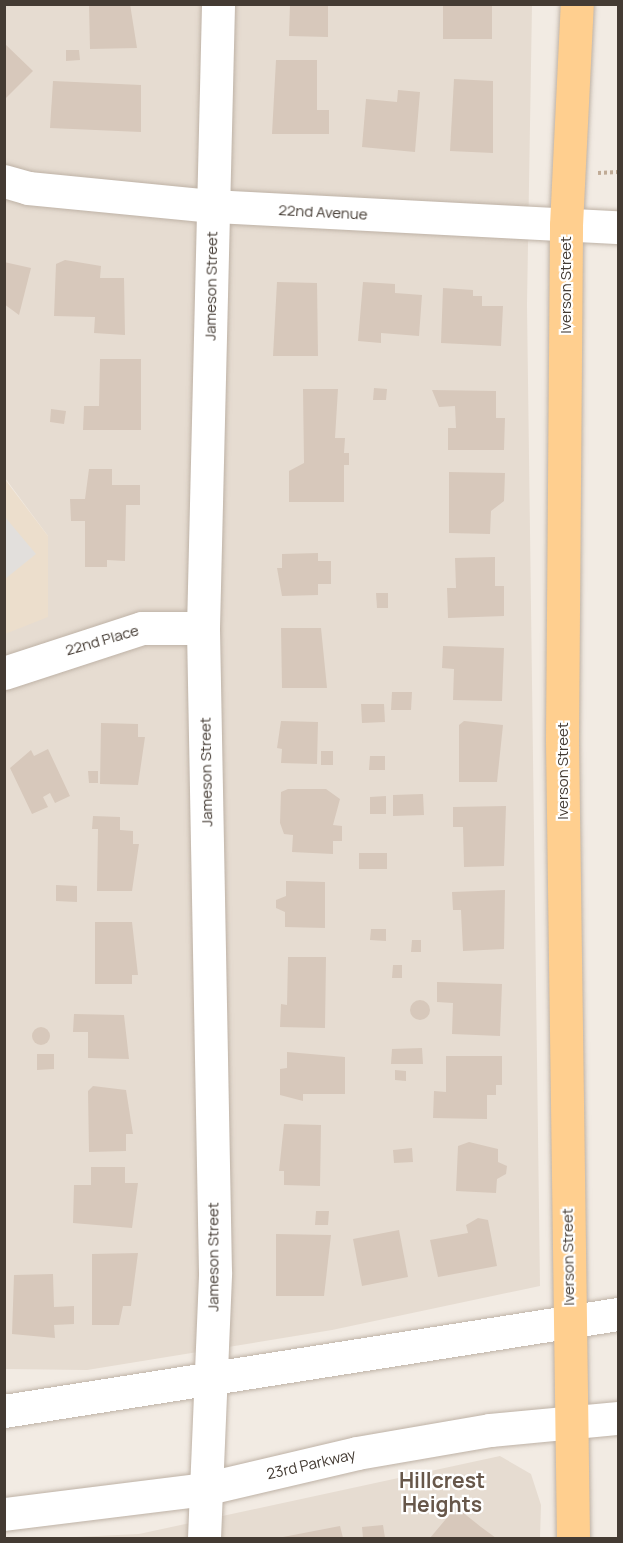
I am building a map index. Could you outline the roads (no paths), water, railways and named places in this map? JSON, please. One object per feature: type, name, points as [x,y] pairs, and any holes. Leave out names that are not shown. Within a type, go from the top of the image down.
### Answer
[{"type":"main road","name":"Iverson Street","points":[[573,1539],[562,740],[566,225],[577,4]]},
{"type":"street","name":"Jameson Street","points":[[204,1539],[204,1489],[211,1378],[214,1272],[203,628],[218,4]]},
{"type":"street","name":"22nd Avenue","points":[[16,184],[213,206],[618,227]]},
{"type":"street","name":"22nd Place","points":[[4,674],[142,628],[203,628]]},
{"type":"street","points":[[4,1412],[618,1314]]},
{"type":"street","name":"23rd Parkway","points":[[4,1514],[204,1489],[379,1449],[489,1430],[571,1426],[618,1418]]},
{"type":"district","name":"Hillcrest Heights","points":[[442,1492]]}]
